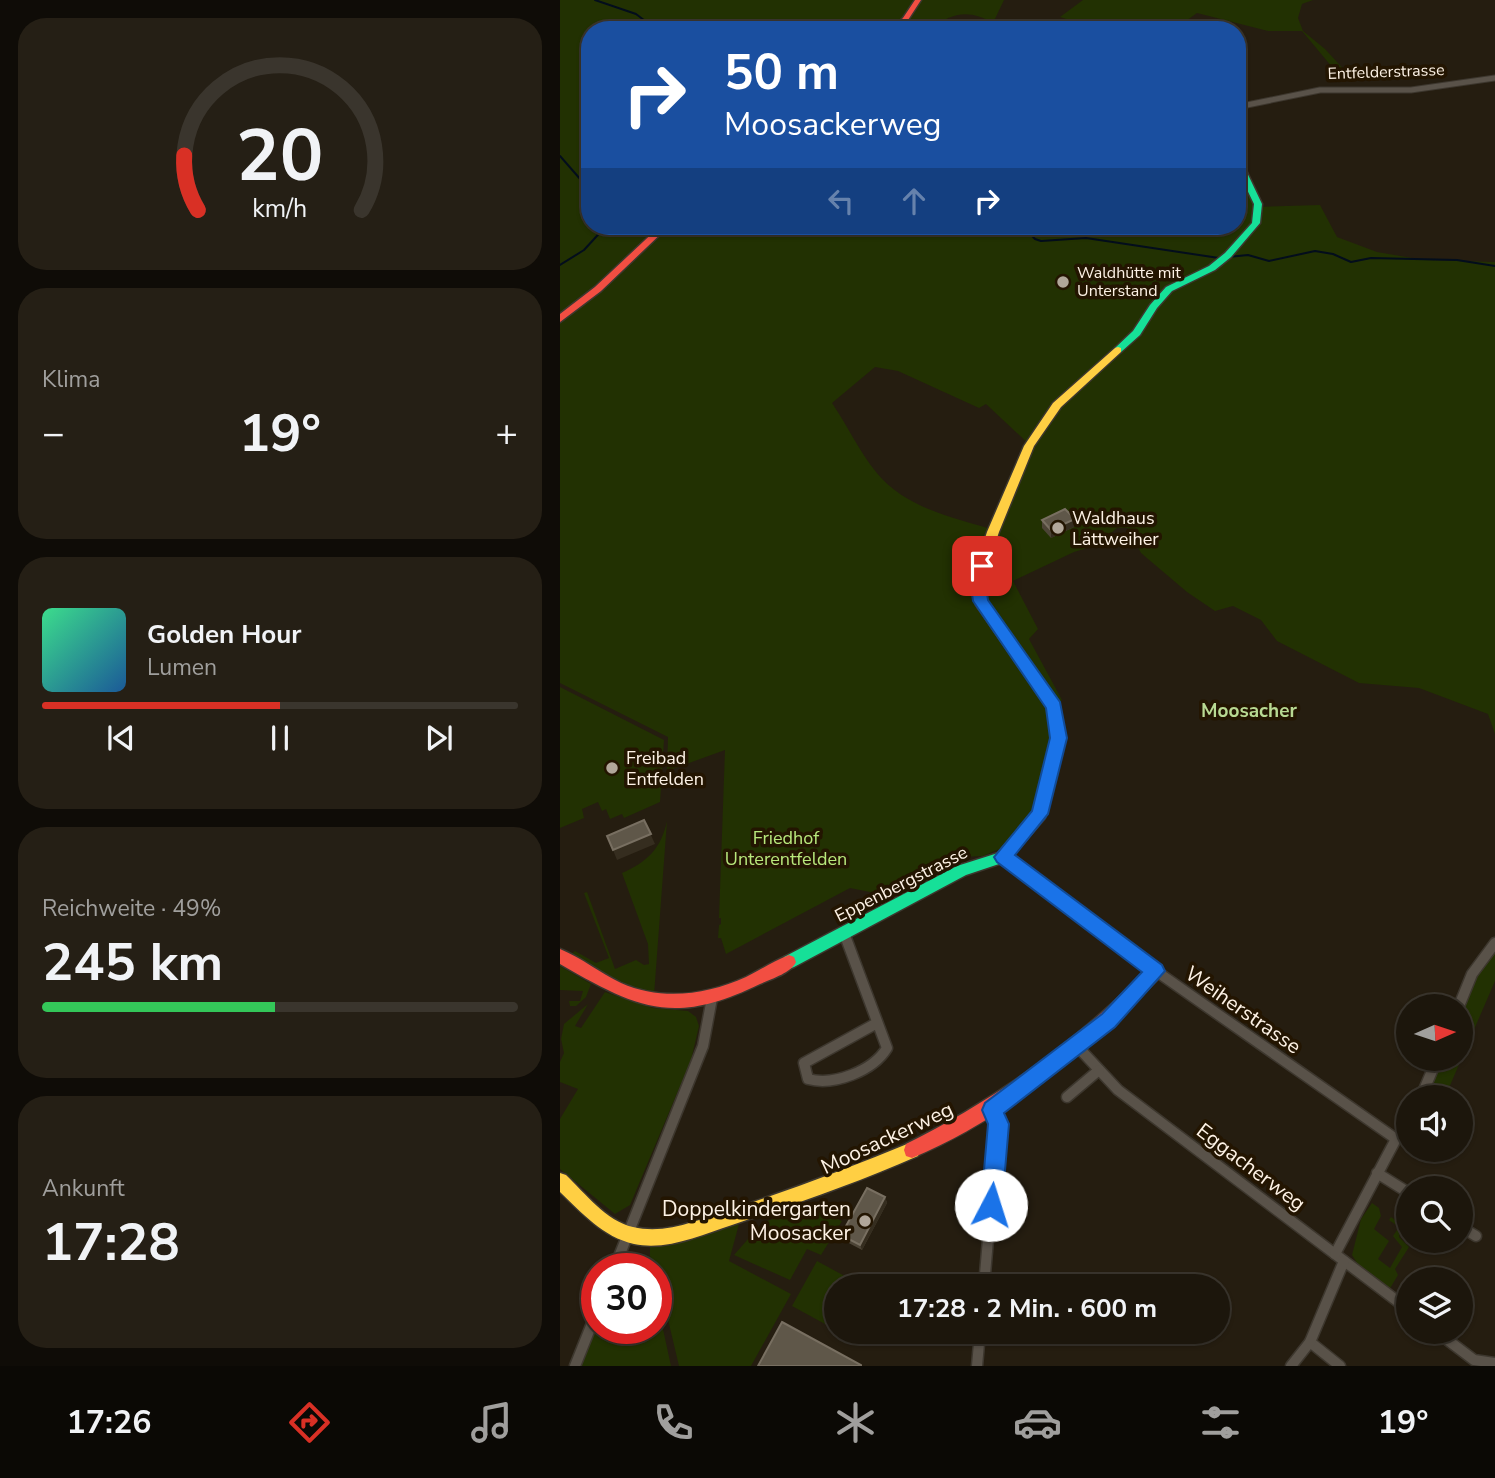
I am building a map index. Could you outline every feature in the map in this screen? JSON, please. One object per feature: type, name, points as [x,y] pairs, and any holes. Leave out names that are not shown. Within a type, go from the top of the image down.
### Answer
[{"type":"street","points":[[904,21],[918,0]]},
{"type":"street","name":"Entfelderstrasse","points":[[1246,105],[1320,90],[1426,89],[1495,78]]},
{"type":"street","points":[[1246,179],[1258,204],[1259,213],[1256,223],[1246,234]]},
{"type":"street","points":[[560,320],[655,235]]},
{"type":"street","points":[[1003,857],[1040,814],[1059,738],[1054,706],[980,601],[977,580],[993,532],[1029,446],[1057,405],[1137,333],[1153,307],[1169,289],[1212,268],[1246,235]]},
{"type":"street","name":"Eppenbergstrasse","points":[[560,956],[622,991],[650,1000],[677,1002],[712,998],[750,983],[962,870],[1003,857]]},
{"type":"street","name":"Weiherstrasse","points":[[1003,857],[1156,971],[1396,1139]]},
{"type":"street","points":[[844,933],[887,1048],[885,1054],[875,1063],[826,1083],[814,1083],[808,1079],[804,1063],[877,1023]]},
{"type":"street","points":[[1464,994],[1472,974],[1495,943]]},
{"type":"street","name":"Moosackerweg","points":[[628,1235],[642,1237],[673,1234],[829,1187],[890,1163],[992,1110],[1109,1021],[1156,971]]},
{"type":"street","points":[[621,1253],[704,1046],[712,998]]},
{"type":"street","name":"Eggacherweg","points":[[1077,1046],[1118,1090],[1396,1300]]},
{"type":"street","points":[[1067,1097],[1098,1070]]},
{"type":"street","points":[[985,1274],[998,1124],[992,1110]]},
{"type":"street","points":[[1291,1366],[1310,1342],[1339,1258],[1377,1173],[1396,1139]]},
{"type":"street","points":[[1377,1173],[1396,1185]]},
{"type":"street","points":[[560,1181],[628,1235]]},
{"type":"street","points":[[1310,1342],[1340,1366]]},
{"type":"street","points":[[575,1366],[584,1344]]},
{"type":"street","points":[[977,1366],[979,1344]]},
{"type":"street","points":[[1451,1344],[1474,1363],[1495,1363]]},
{"type":"green space","name":"Friedhof Unterentfelden","points":[[560,0],[1004,0],[994,21],[961,14],[943,21],[581,21],[581,235],[1246,235],[1246,186],[1255,207],[1320,205],[1337,237],[1377,252],[1424,260],[1495,262],[1495,734],[1488,714],[1419,688],[1359,683],[1277,641],[1261,620],[1233,606],[1215,611],[1187,592],[1141,553],[1128,528],[1117,528],[1097,545],[1074,552],[1013,581],[1038,629],[1029,639],[1062,700],[1054,707],[983,607],[996,538],[974,602],[1056,716],[1059,739],[1040,814],[1018,841],[983,856],[961,857],[961,863],[939,874],[934,873],[933,877],[882,903],[875,893],[850,888],[726,954],[721,938],[718,938],[721,924],[719,918],[725,750],[667,771],[668,737],[560,683]],"holes":[[[875,367],[898,371],[979,408],[986,404],[1033,448],[998,531],[916,504],[888,485],[876,472],[832,403]]]},
{"type":"green space","points":[[1083,0],[1313,0],[1302,4],[1298,18],[1303,31],[1325,49],[1348,74],[1337,73],[1302,31],[1268,31],[1246,25],[1246,21],[1229,21],[1197,13],[1186,21],[1072,21],[1060,17]]},
{"type":"green space","name":"Freibad Entfelden","points":[[560,687],[664,740],[660,802],[624,818],[622,814],[610,819],[606,809],[602,811],[598,802],[582,809],[584,818],[560,828]]},
{"type":"green space","points":[[667,821],[654,995],[631,988],[569,956],[575,951],[596,963],[609,958],[584,893],[587,892],[615,969],[636,960],[644,965],[649,964],[648,944],[622,873],[652,853],[661,839]]},
{"type":"green space","points":[[1495,950],[1495,981],[1474,1030],[1474,994],[1469,994]]},
{"type":"green space","points":[[560,966],[591,984],[586,997],[576,1006],[570,1006],[569,1001],[580,1001],[583,991],[560,990]]},
{"type":"green space","points":[[605,992],[653,1008],[688,1011],[696,1017],[699,1026],[691,1060],[630,1205],[615,1214],[560,1169],[560,1119],[578,1089],[560,1082],[564,1024],[588,1004],[575,1026],[581,1028]]},
{"type":"green space","points":[[1437,1071],[1456,1071],[1450,1085],[1431,1085]]},
{"type":"green space","points":[[1372,1203],[1379,1208],[1381,1216],[1374,1229],[1389,1241],[1378,1259],[1390,1268],[1399,1253],[1405,1253],[1395,1269],[1396,1278],[1389,1290],[1359,1266],[1352,1255],[1361,1219]]},
{"type":"green space","points":[[812,1208],[842,1221],[821,1255],[807,1249],[790,1280],[734,1255],[763,1222]]},
{"type":"green space","points":[[739,1224],[729,1261],[791,1294],[751,1366],[679,1366],[672,1336],[672,1253],[650,1253],[650,1247],[673,1244]]},
{"type":"green space","points":[[817,1261],[841,1274],[824,1274],[824,1323],[792,1306]]},
{"type":"green space","points":[[590,1344],[666,1344],[671,1366],[581,1366]]},
{"type":"building","points":[[1065,509],[1075,519],[1051,530],[1042,520]]},
{"type":"building","points":[[644,820],[651,834],[613,850],[607,836]]},
{"type":"building","name":"Doppelkindergarten Moosacker","points":[[867,1188],[885,1197],[860,1245],[841,1235]]},
{"type":"building","points":[[782,1322],[861,1365],[861,1366],[758,1366]]},
{"type":"waterway","points":[[595,0],[636,14],[645,21]]},
{"type":"waterway","points":[[560,156],[581,180]]},
{"type":"waterway","points":[[560,265],[584,250],[598,235]]},
{"type":"waterway","points":[[1031,235],[1041,241],[1086,238],[1219,258]]},
{"type":"waterway","points":[[1228,257],[1248,255],[1269,261],[1315,251],[1333,254],[1351,262],[1371,258],[1457,260],[1495,266]]},
{"type":"traffic: fast","points":[[1246,179],[1258,204],[1256,223],[1246,234]]},
{"type":"traffic: fast","points":[[1118,350],[1137,333],[1153,307],[1169,289],[1212,268],[1246,235]]},
{"type":"traffic: fast","points":[[789,962],[962,870],[1003,857],[1040,814],[1059,739],[1054,707],[982,605]]},
{"type":"traffic: slow","points":[[982,605],[977,580],[993,532],[1029,446],[1057,405],[1118,350]]},
{"type":"traffic: slow","points":[[560,1181],[612,1226],[632,1235],[657,1237],[695,1229],[800,1195],[912,1150]]},
{"type":"traffic: jam","points":[[904,21],[918,0]]},
{"type":"traffic: jam","points":[[560,319],[598,289],[655,235]]},
{"type":"traffic: jam","points":[[560,956],[621,990],[643,998],[665,1001],[686,1001],[729,991],[789,962]]},
{"type":"traffic: jam","points":[[912,1150],[980,1114],[1043,1072],[1101,1024],[1156,971]]},
{"type":"place","name":"Waldhütte mit Unterstand","points":[[1063,282]]},
{"type":"place","name":"Waldhaus Lättweiher","points":[[1058,528]]},
{"type":"place","name":"Freibad Entfelden","points":[[612,768]]},
{"type":"place","name":"Doppelkindergarten Moosacker","points":[[865,1221]]},
{"type":"district","name":"Moosacher","points":[[1249,711]]},
{"type":"route","points":[[982,566],[977,580],[980,601],[1054,706],[1059,738],[1040,814],[1003,857],[1029,873],[1156,971],[1109,1021],[992,1110],[998,1124],[991,1205]]}]
